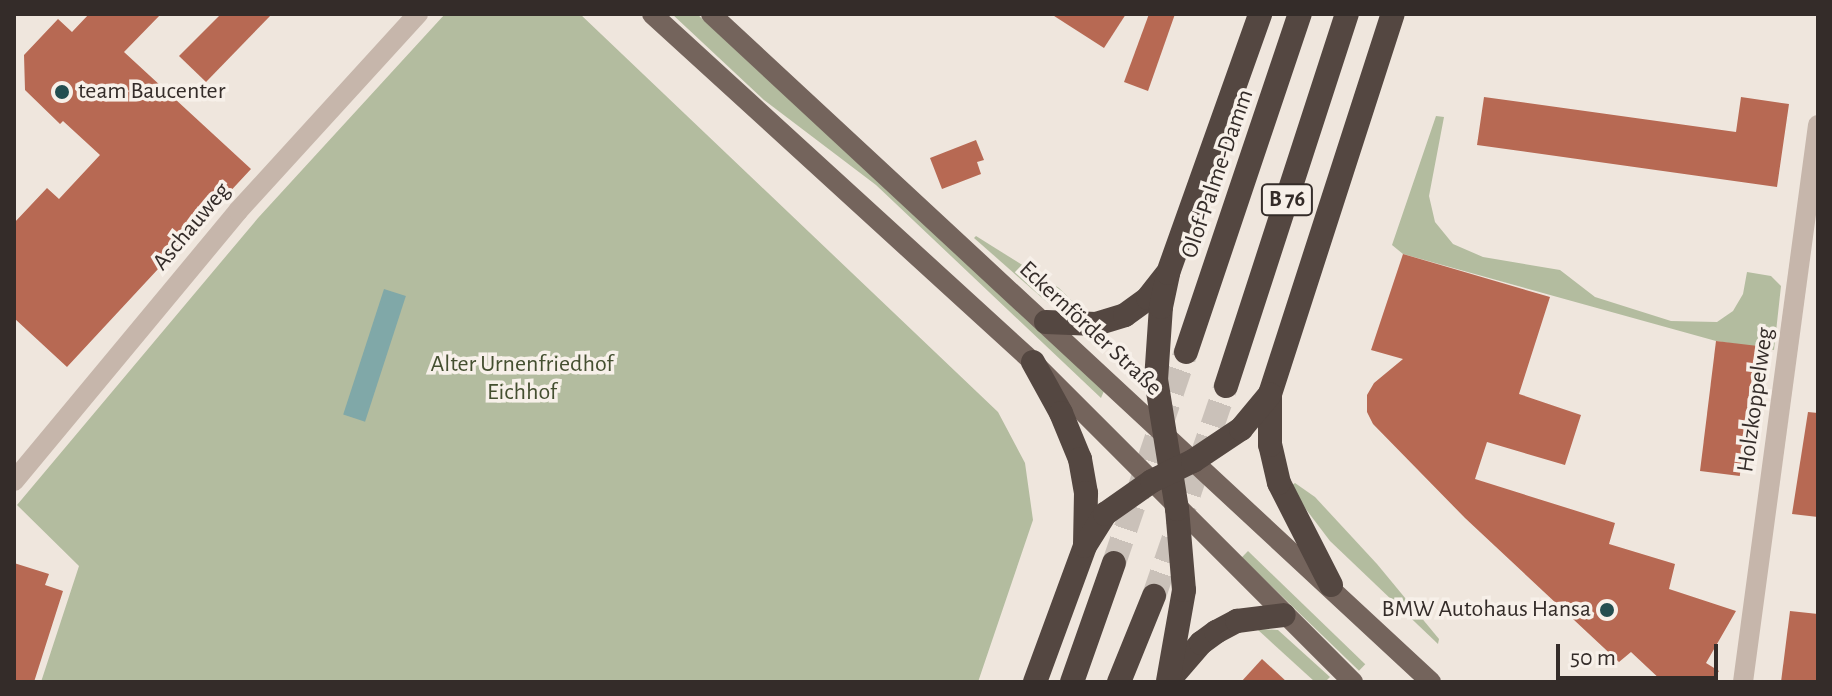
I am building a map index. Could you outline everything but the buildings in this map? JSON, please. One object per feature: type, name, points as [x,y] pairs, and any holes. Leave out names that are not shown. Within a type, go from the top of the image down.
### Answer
[{"type":"highway","points":[[1168,682],[1184,590],[1177,509],[1156,370],[1168,273],[1260,14]]},
{"type":"highway","name":"Olof-Palme-Damm","points":[[1186,352],[1300,14]]},
{"type":"highway","name":"B 76","points":[[1226,386],[1347,14]]},
{"type":"highway","points":[[1331,585],[1279,483],[1270,445],[1270,394],[1393,14]]},
{"type":"highway","points":[[1046,322],[1096,324],[1125,315],[1148,298],[1168,273]]},
{"type":"highway","points":[[1033,362],[1061,413],[1080,459],[1086,493],[1085,546]]},
{"type":"highway","points":[[1035,682],[1085,546],[1105,514],[1241,429],[1270,394]]},
{"type":"highway","points":[[1072,682],[1114,563]]},
{"type":"highway","points":[[1119,682],[1154,596]]},
{"type":"highway","points":[[1168,682],[1201,643],[1216,632],[1237,621],[1284,615]]},
{"type":"main road","points":[[652,14],[1033,362],[1172,471],[1331,585],[1431,682]]},
{"type":"main road","name":"Eckernförder Straße","points":[[711,14],[1165,435]]},
{"type":"main road","points":[[1177,509],[1353,682]]},
{"type":"street","name":"Aschauweg","points":[[14,481],[238,211],[418,14]]},
{"type":"street","name":"Holzkoppelweg","points":[[1743,682],[1818,125]]},
{"type":"green space","name":"Alter Urnenfriedhof Eichhof","points":[[445,14],[580,14],[998,412],[1025,463],[1033,520],[978,682],[41,682],[79,566],[17,505],[258,218]]},
{"type":"green space","points":[[672,14],[697,14],[1104,391],[1101,398],[876,185],[764,100]]},
{"type":"green space","points":[[1436,116],[1444,117],[1429,196],[1435,222],[1453,244],[1483,257],[1560,270],[1595,297],[1671,321],[1717,322],[1733,311],[1743,294],[1747,272],[1771,276],[1781,286],[1774,350],[1716,341],[1403,254],[1392,245]]},
{"type":"green space","points":[[976,236],[1059,288],[1082,311],[1069,313],[1048,303],[974,238]]},
{"type":"green space","points":[[1295,483],[1315,497],[1377,564],[1439,639],[1438,644],[1330,541],[1305,508],[1292,485]]},
{"type":"green space","points":[[1248,551],[1365,664],[1359,671],[1242,557]]},
{"type":"green space","points":[[1257,629],[1278,630],[1330,677],[1325,682],[1315,682]]},
{"type":"water","points":[[384,289],[406,296],[365,422],[343,415]]},
{"type":"tunnel","points":[[1114,563],[1186,352]]},
{"type":"tunnel","points":[[1154,596],[1226,386]]},
{"type":"place","name":"team Baucenter","points":[[62,92]]},
{"type":"place","name":"BMW Autohaus Hansa","points":[[1607,610]]}]
